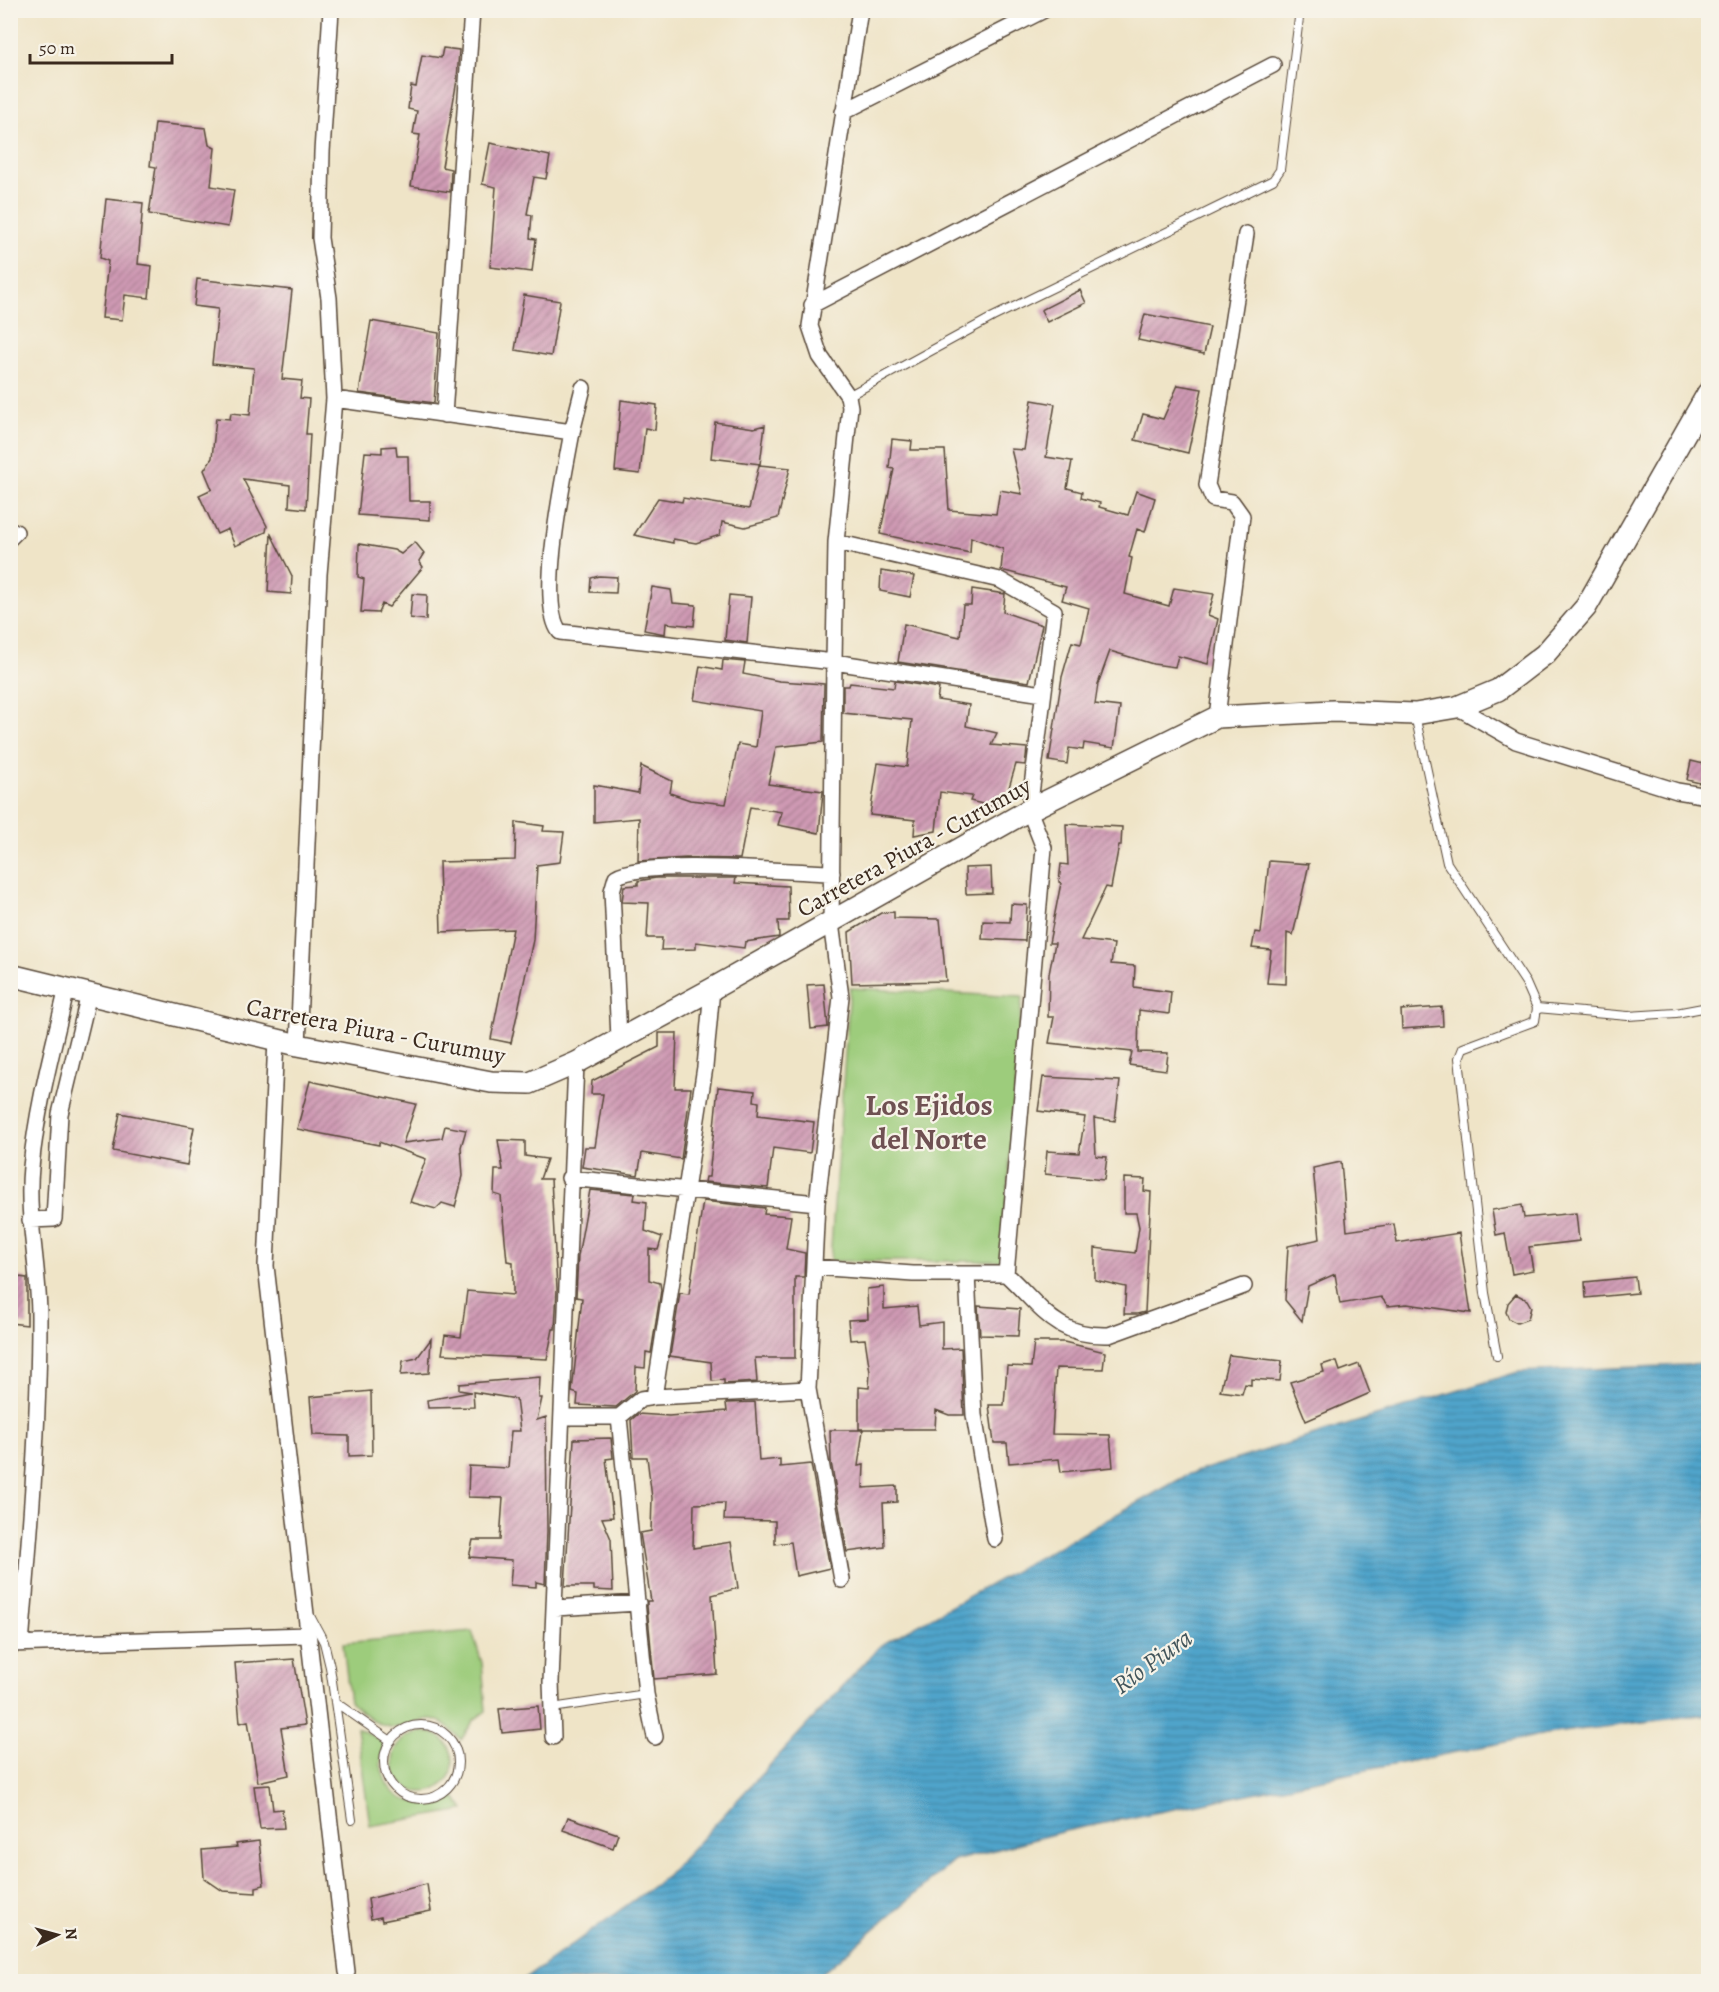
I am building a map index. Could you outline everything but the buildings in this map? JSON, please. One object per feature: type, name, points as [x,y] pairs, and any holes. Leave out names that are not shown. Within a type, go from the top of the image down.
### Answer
[{"type":"main road","name":"Carretera Piura - Curumuy","points":[[10,975],[298,1045],[511,1084],[530,1083],[576,1063],[712,989],[1029,810],[1217,717],[1333,711],[1415,714],[1458,707],[1498,690],[1545,654],[1586,607],[1708,393]]},
{"type":"street","points":[[298,1045],[319,574],[333,399],[329,298],[320,237],[322,152],[331,10]]},
{"type":"street","points":[[444,415],[472,10]]},
{"type":"street","points":[[842,1580],[808,1389],[817,1203],[842,998],[831,923],[834,662],[836,542],[850,407],[848,396],[826,368],[813,342],[810,326],[860,10]]},
{"type":"street","points":[[843,112],[1044,10]]},
{"type":"street","points":[[812,305],[1273,65]]},
{"type":"street","points":[[1217,717],[1242,516],[1232,502],[1213,499],[1207,484],[1246,234]]},
{"type":"street","points":[[583,388],[572,432],[556,524],[550,606],[554,624],[560,632],[834,662],[1043,694]]},
{"type":"street","points":[[333,399],[572,432]]},
{"type":"street","points":[[836,542],[1000,580],[1054,611],[1029,810],[1044,848],[1006,1274]]},
{"type":"street","points":[[1458,707],[1516,741],[1677,791],[1708,796]]},
{"type":"street","points":[[619,1038],[612,891],[616,877],[626,870],[667,867],[832,873]]},
{"type":"street","points":[[67,988],[38,1112],[31,1169],[30,1220],[39,1314],[33,1496],[16,1644],[308,1635]]},
{"type":"street","points":[[654,1397],[684,1191],[705,1067],[712,989]]},
{"type":"street","points":[[30,1220],[54,1219],[60,1114],[89,994]]},
{"type":"street","points":[[276,1039],[266,1266],[347,1972]]},
{"type":"street","points":[[552,1737],[569,1178],[576,1063]]},
{"type":"street","points":[[38,1112],[60,1114]]},
{"type":"street","points":[[569,1178],[817,1203]]},
{"type":"street","points":[[814,1268],[913,1274],[1006,1274],[1058,1325],[1088,1336],[1109,1335],[1244,1286]]},
{"type":"street","points":[[967,1274],[974,1415],[995,1539]]},
{"type":"street","points":[[562,1417],[619,1417],[640,1399],[654,1397],[808,1389]]},
{"type":"street","points":[[619,1417],[646,1694],[656,1737]]},
{"type":"street","points":[[555,1608],[638,1603]]},
{"type":"lane","points":[[848,396],[993,317],[1273,180],[1280,170],[1300,10]]},
{"type":"lane","points":[[1415,714],[1447,863],[1526,983],[1537,1008],[1535,1021],[1463,1048],[1459,1058],[1485,1293],[1497,1356]]},
{"type":"lane","points":[[1537,1008],[1628,1016],[1676,1013],[1708,1007]]},
{"type":"lane","points":[[305,1607],[324,1642],[352,1820]]},
{"type":"lane","points":[[552,1708],[646,1694]]},
{"type":"lane","points":[[335,1702],[391,1742]]},
{"type":"lane","points":[[417,1726],[440,1730],[455,1748],[457,1771],[452,1782],[444,1791],[423,1799],[410,1798],[399,1792],[390,1783],[385,1772],[384,1759],[391,1742],[405,1729],[417,1726]]},
{"type":"green space","points":[[850,988],[1022,997],[1002,1261],[830,1261]]},
{"type":"green space","points":[[472,1631],[482,1663],[486,1711],[474,1720],[461,1740],[449,1728],[432,1719],[402,1727],[384,1726],[350,1703],[343,1643]]},
{"type":"green space","points":[[357,1728],[383,1741],[381,1764],[385,1779],[398,1796],[418,1802],[455,1797],[464,1810],[370,1826]]},
{"type":"green space","points":[[417,1732],[429,1732],[445,1740],[451,1750],[453,1762],[451,1774],[445,1784],[429,1792],[417,1792],[401,1784],[393,1768],[393,1756],[401,1740]]},
{"type":"water","name":"Río Piura","points":[[1708,1364],[1708,1714],[1546,1734],[1065,1831],[954,1861],[813,1981],[522,1981],[667,1876],[881,1645],[1189,1474],[1518,1372]]},
{"type":"district","name":"Los Ejidos del Norte","points":[[929,1122]]}]
